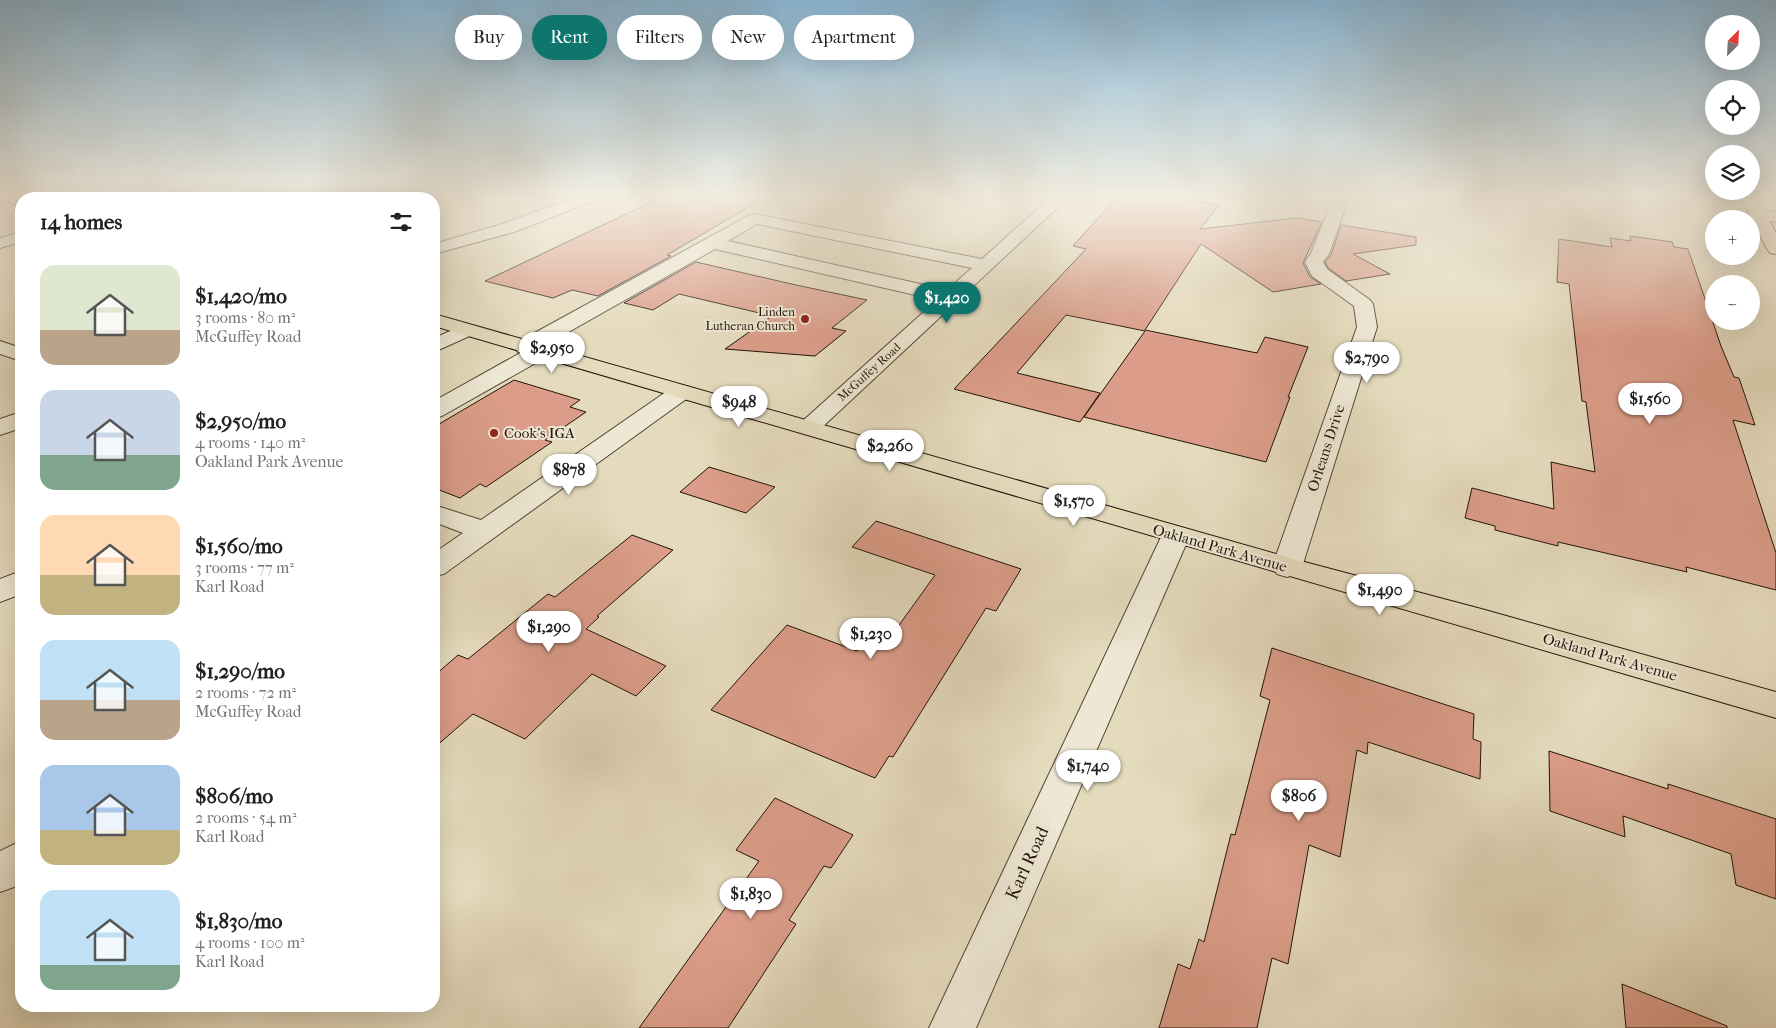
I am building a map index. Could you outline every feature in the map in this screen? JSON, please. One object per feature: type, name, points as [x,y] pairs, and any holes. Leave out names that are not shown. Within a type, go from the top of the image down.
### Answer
[{"type":"main road","name":"Oakland Park Avenue","points":[[440,322],[1287,567],[1485,621],[1776,705]]},
{"type":"street","points":[[440,247],[455,243]]},
{"type":"street","points":[[440,407],[533,349],[713,243],[951,297]]},
{"type":"street","points":[[875,243],[987,265]]},
{"type":"street","name":"McGuffey Road","points":[[808,427],[1011,243]]},
{"type":"street","name":"Orleans Drive","points":[[1287,567],[1367,327],[1363,304],[1318,272],[1314,262],[1320,254],[1324,243]]},
{"type":"street","points":[[440,343],[467,330]]},
{"type":"street","points":[[0,347],[15,353]]},
{"type":"street","points":[[440,563],[681,392]]},
{"type":"street","points":[[0,428],[15,422]]},
{"type":"street","points":[[440,514],[485,530]]},
{"type":"street","name":"Karl Road","points":[[952,1028],[1176,535]]},
{"type":"street","points":[[0,592],[15,584]]},
{"type":"street","points":[[0,874],[15,863]]},
{"type":"building","points":[[565,243],[687,243],[667,255],[671,256],[598,296],[572,290],[553,298],[485,281]]},
{"type":"building","points":[[1076,243],[1312,243],[1303,263],[1310,277],[1321,284],[1273,292],[1201,244],[1145,330],[1257,353],[1265,337],[1308,347],[1288,397],[1290,397],[1266,462],[1084,417],[1145,331],[1066,315],[1017,373],[1100,393],[1080,422],[954,389],[1086,249],[1073,246]]},
{"type":"building","points":[[1335,243],[1416,243],[1416,245],[1353,254],[1390,274],[1346,281],[1328,268],[1325,262],[1331,255]]},
{"type":"building","points":[[1559,243],[1585,243],[1612,247],[1611,243],[1672,243],[1674,247],[1688,249],[1705,299],[1705,330],[1716,330],[1734,377],[1739,378],[1755,425],[1733,420],[1776,553],[1776,590],[1686,567],[1687,572],[1558,542],[1558,546],[1495,530],[1495,526],[1465,518],[1472,488],[1554,509],[1551,462],[1595,472],[1586,402],[1582,401],[1569,284],[1557,282]]},
{"type":"building","name":"Linden Lutheran Church","points":[[696,262],[867,300],[832,328],[846,331],[815,356],[725,349],[772,316],[679,294],[653,310],[624,303]]},
{"type":"building","name":"Cook's IGA","points":[[514,380],[580,400],[570,407],[586,412],[545,440],[552,442],[486,487],[480,484],[460,498],[440,490],[440,423]]},
{"type":"building","points":[[709,467],[775,487],[746,513],[680,492]]},
{"type":"building","points":[[876,521],[1021,569],[996,611],[986,608],[893,757],[889,756],[875,778],[711,710],[787,625],[857,651],[868,636],[874,639],[880,631],[892,635],[935,575],[852,547]]},
{"type":"building","points":[[632,535],[673,550],[597,616],[599,617],[586,629],[666,666],[636,696],[592,674],[525,739],[473,714],[440,743],[440,671],[458,655],[468,659],[548,594],[555,597]]},
{"type":"building","points":[[1272,648],[1474,714],[1473,739],[1481,742],[1480,779],[1368,742],[1367,754],[1357,750],[1340,857],[1309,845],[1288,964],[1272,958],[1257,1028],[1159,1028],[1178,964],[1190,969],[1199,939],[1204,942],[1231,834],[1235,835],[1270,700],[1260,696]]},
{"type":"building","points":[[1549,751],[1668,789],[1668,784],[1776,819],[1776,899],[1736,885],[1731,854],[1623,816],[1625,837],[1550,811]]},
{"type":"building","points":[[775,798],[853,835],[831,868],[824,866],[789,920],[796,924],[728,1028],[639,1028],[759,861],[736,850]]},
{"type":"building","points":[[1622,984],[1727,1026],[1727,1028],[1626,1028]]},
{"type":"place","name":"Linden Lutheran Church","points":[[805,319]]},
{"type":"place","name":"Cook's IGA","points":[[494,433]]}]
